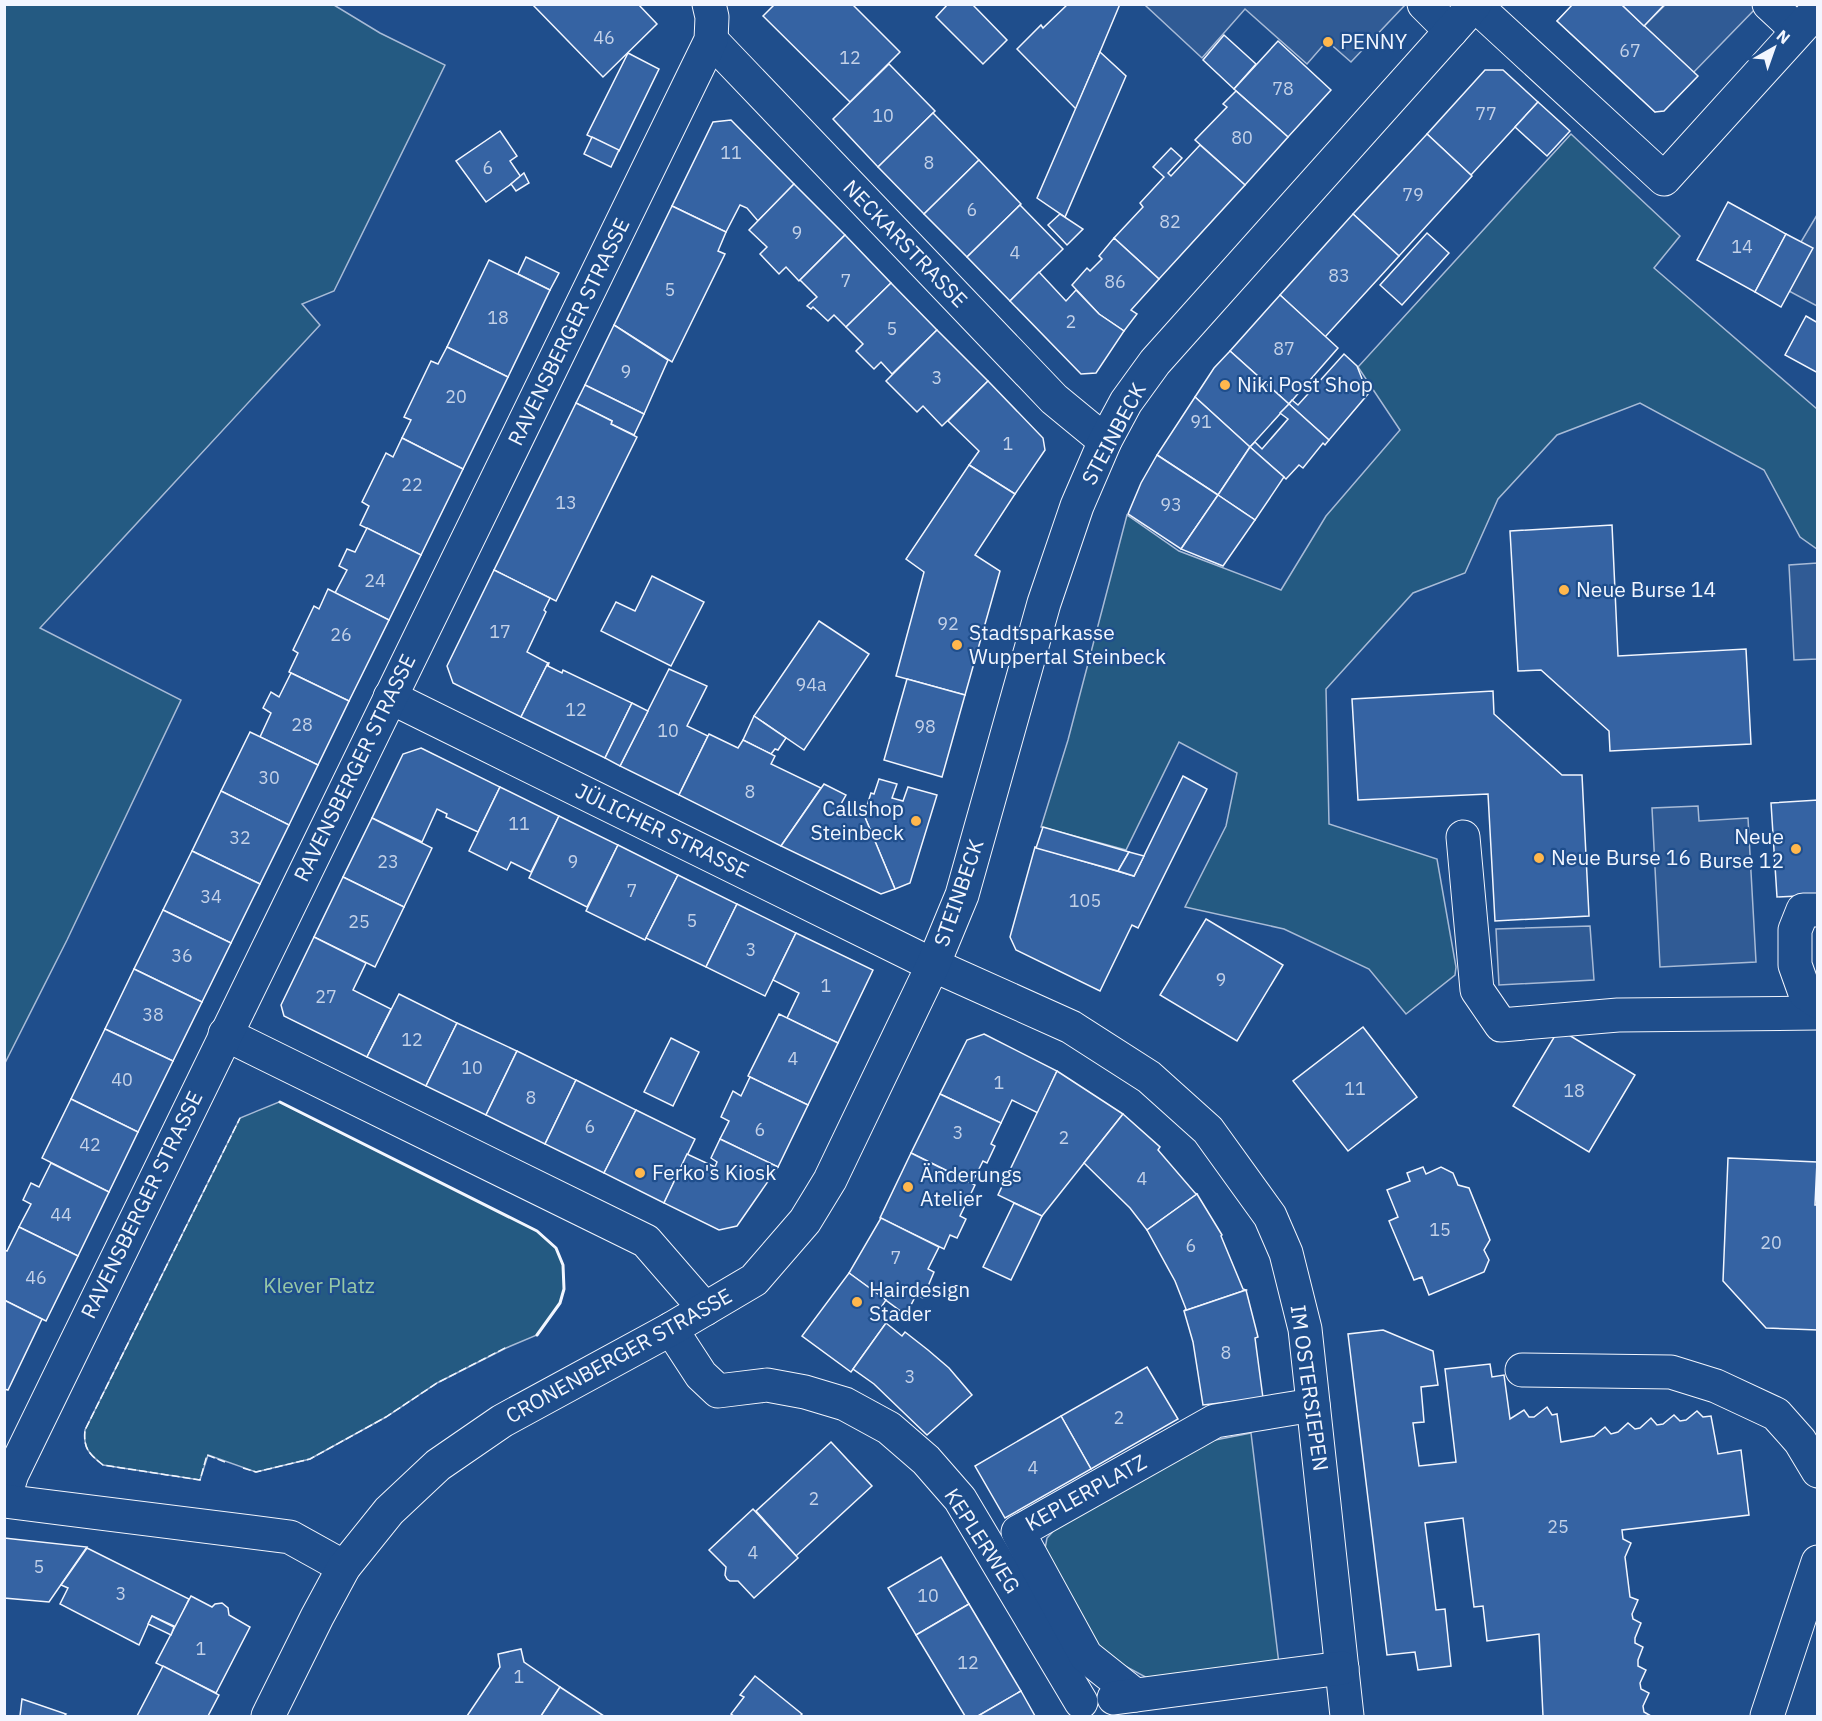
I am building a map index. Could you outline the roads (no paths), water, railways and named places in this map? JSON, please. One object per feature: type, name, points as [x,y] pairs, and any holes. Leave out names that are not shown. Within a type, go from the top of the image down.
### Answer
[{"type":"street","points":[[710,4],[711,40]]},
{"type":"street","points":[[1424,4],[1451,31]]},
{"type":"street","points":[[1475,5],[1664,179],[1808,19],[1769,4]]},
{"type":"street","name":"STEINBECK","points":[[933,965],[962,895],[1044,603],[1077,506],[1105,441],[1126,402],[1155,362],[1475,5]]},
{"type":"street","name":"NECKARSTRASSE","points":[[711,40],[1054,399],[1105,441]]},
{"type":"street","name":"RAVENSBERGER STRASSE","points":[[4,1500],[12,1474],[225,1034],[711,40]]},
{"type":"street","name":"JÜLICHER STRASSE","points":[[390,697],[933,965]]},
{"type":"street","points":[[1463,837],[1477,990],[1501,1025],[1618,1015],[1818,1013]]},
{"type":"street","points":[[1818,910],[1803,910],[1795,930],[1795,964],[1805,993],[1818,1002]]},
{"type":"street","name":"CRONENBERGER STRASSE","points":[[268,1716],[317,1617],[345,1567],[389,1511],[438,1466],[502,1421],[671,1329],[754,1280],[805,1221],[830,1180],[933,965]]},
{"type":"street","name":"IM OSTERSIEPEN","points":[[933,965],[1071,1027],[1149,1077],[1208,1130],[1270,1216],[1286,1253],[1305,1329],[1347,1716]]},
{"type":"street","points":[[225,1034],[646,1241],[705,1309]]},
{"type":"street","name":"KEPLERWEG","points":[[671,1329],[701,1376],[718,1391],[767,1386],[805,1392],[845,1404],[889,1428],[926,1460],[960,1499],[1082,1709]]},
{"type":"street","points":[[1522,1370],[1671,1372],[1716,1386],[1776,1414],[1800,1440],[1818,1471]]},
{"type":"street","name":"KEPLERPLATZ","points":[[1135,1695],[1086,1656],[1018,1532],[1215,1421],[1313,1405]]},
{"type":"street","points":[[4,1500],[290,1537],[345,1567]]},
{"type":"street","points":[[1767,1716],[1818,1562]]},
{"type":"street","points":[[1082,1709],[1135,1695],[1341,1668]]},
{"type":"place","name":"PENNY","points":[[1328,42]]},
{"type":"place","name":"Niki Post Shop","points":[[1225,385]]},
{"type":"place","name":"Neue Burse 14","points":[[1564,590]]},
{"type":"place","name":"Stadtsparkasse Wuppertal Steinbeck","points":[[957,645]]},
{"type":"place","name":"Callshop Steinbeck","points":[[916,821]]},
{"type":"place","name":"Neue Burse 12","points":[[1796,849]]},
{"type":"place","name":"Neue Burse 16","points":[[1539,858]]},
{"type":"place","name":"Ferko's Kiosk","points":[[640,1173]]},
{"type":"place","name":"Änderungs Atelier","points":[[908,1187]]},
{"type":"place","name":"Hairdesign Stader","points":[[857,1302]]},
{"type":"park label","name":"Klever Platz","points":[[319,1286]]}]
